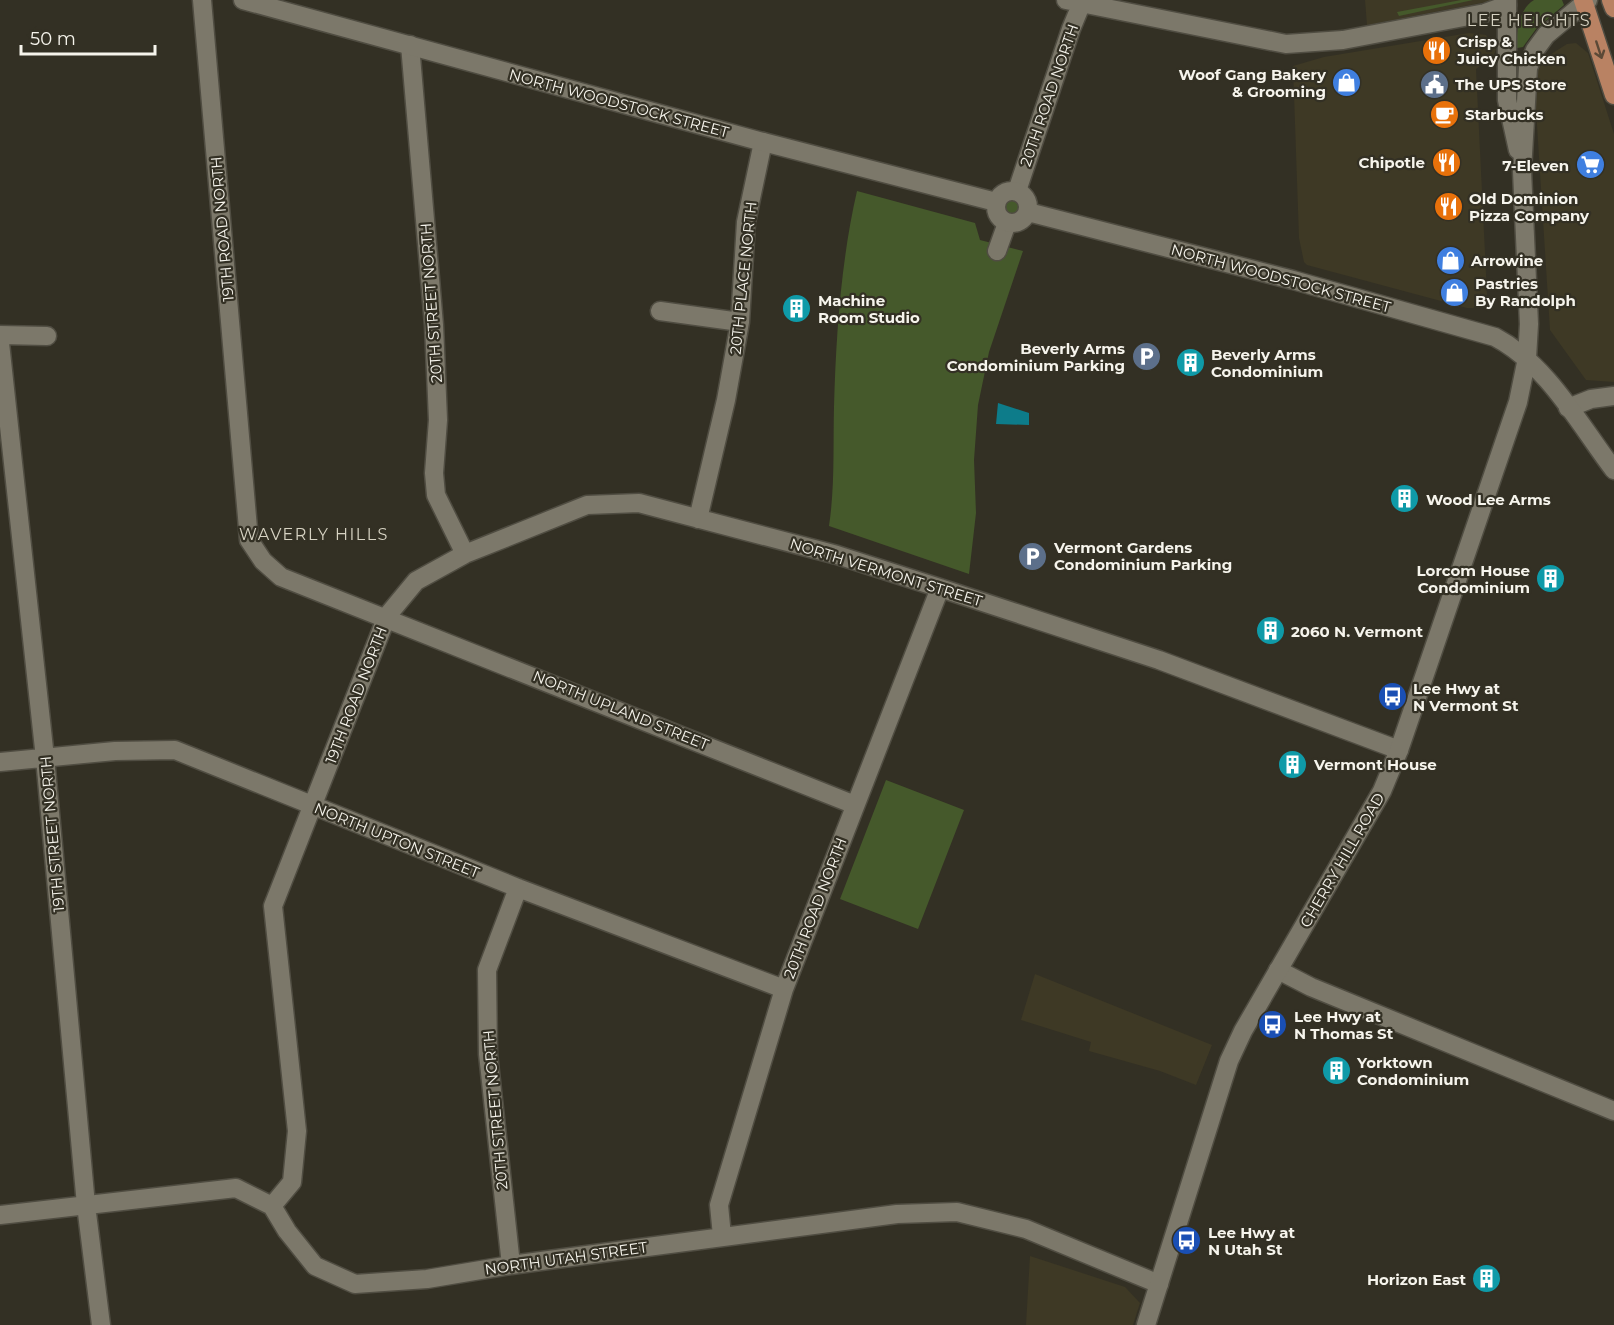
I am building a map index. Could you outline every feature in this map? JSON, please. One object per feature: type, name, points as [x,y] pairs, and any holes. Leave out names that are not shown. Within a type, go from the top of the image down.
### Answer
[{"type":"main road","points":[[1611,0],[1614,8]]},
{"type":"main road","points":[[1585,1],[1614,95]]},
{"type":"street","name":"19TH ROAD NORTH","points":[[202,0],[249,540],[263,561],[281,577],[387,616],[273,906],[297,1131],[292,1182],[272,1206]]},
{"type":"street","name":"NORTH WOODSTOCK STREET","points":[[243,0],[763,142],[996,202]]},
{"type":"street","points":[[1078,1],[1286,44],[1343,40],[1485,13],[1510,2]]},
{"type":"street","name":"20TH ROAD NORTH","points":[[1017,191],[1071,29],[1078,1]]},
{"type":"street","name":"CHERRY HILL ROAD","points":[[1146,1325],[1229,1061],[1243,1031],[1374,808],[1398,750],[1518,402],[1527,358],[1530,309],[1522,171],[1530,59],[1546,35],[1585,1]]},
{"type":"street","name":"CHERRY HILL ROAD","points":[[1510,2],[1507,100],[1522,171]]},
{"type":"street","name":"20TH STREET NORTH","points":[[410,45],[434,325],[438,420],[434,473],[435,495],[465,554]]},
{"type":"street","name":"20TH PLACE NORTH","points":[[698,519],[726,400],[740,322],[746,222],[763,142]]},
{"type":"street","points":[[1017,191],[1026,199],[1028,212],[1020,222],[1007,223],[998,215],[996,202],[1004,193],[1017,191]]},
{"type":"street","name":"NORTH WOODSTOCK STREET","points":[[1028,212],[1293,280],[1488,334],[1505,342],[1527,358],[1614,470]]},
{"type":"street","points":[[998,251],[1007,223]]},
{"type":"street","points":[[660,311],[740,322]]},
{"type":"street","points":[[0,335],[47,336]]},
{"type":"street","name":"19TH STREET NORTH","points":[[0,343],[45,758],[86,1205],[101,1325]]},
{"type":"street","points":[[1568,408],[1591,399],[1614,396]]},
{"type":"street","name":"NORTH VERMONT STREET","points":[[387,616],[416,581],[465,554],[587,505],[639,503],[837,555],[940,588],[1159,660],[1398,750]]},
{"type":"street","name":"20TH ROAD NORTH","points":[[722,1236],[719,1205],[784,988],[940,588]]},
{"type":"street","name":"NORTH UPLAND STREET","points":[[387,616],[855,805]]},
{"type":"street","name":"NORTH UPTON STREET","points":[[0,762],[115,751],[175,750],[518,888],[784,988]]},
{"type":"street","name":"20TH STREET NORTH","points":[[510,1265],[488,1054],[487,970],[518,888]]},
{"type":"street","points":[[1278,970],[1311,987],[1614,1111]]},
{"type":"street","points":[[0,1215],[236,1188],[272,1206]]},
{"type":"street","name":"NORTH UTAH STREET","points":[[272,1206],[287,1231],[315,1266],[355,1284],[427,1279],[510,1265],[897,1214],[957,1212],[1026,1229],[1159,1284]]},
{"type":"shaded area","points":[[1365,0],[1491,0],[1491,1],[1367,25]]},
{"type":"shaded area","points":[[1469,33],[1486,35],[1496,49],[1494,55],[1476,69],[1487,294],[1484,302],[1473,308],[1467,308],[1307,265],[1304,262],[1299,238],[1293,66],[1324,57]]},
{"type":"shaded area","points":[[1576,43],[1588,53],[1614,134],[1614,382],[1586,380],[1550,330],[1534,78],[1537,68],[1548,56],[1567,44]]},
{"type":"shaded area","points":[[1035,974],[1212,1045],[1196,1085],[1160,1071],[1089,1051],[1091,1042],[1021,1020]]},
{"type":"shaded area","points":[[1030,1256],[1125,1287],[1140,1303],[1133,1325],[1026,1325]]},
{"type":"green space","points":[[1461,0],[1473,0],[1399,16],[1397,12]]},
{"type":"green space","points":[[1534,0],[1562,0],[1564,5],[1536,29],[1523,47],[1517,48],[1517,35],[1522,15]]},
{"type":"green space","points":[[857,191],[975,223],[980,240],[1023,251],[989,352],[978,405],[974,460],[976,513],[969,574],[829,526],[833,481],[838,325],[843,271]]},
{"type":"green space","points":[[1012,198],[1019,201],[1022,208],[1019,215],[1012,218],[1005,215],[1002,208],[1005,201]]},
{"type":"green space","points":[[886,780],[964,810],[918,929],[840,899]]},
{"type":"water","points":[[998,403],[1029,413],[1029,425],[996,424]]},
{"type":"place","name":"Crisp & Juicy Chicken","points":[[1436,50]]},
{"type":"place","name":"Woof Gang Bakery & Grooming","points":[[1347,83]]},
{"type":"place","name":"The UPS Store","points":[[1434,84]]},
{"type":"place","name":"Starbucks","points":[[1444,114]]},
{"type":"place","name":"Chipotle","points":[[1446,162]]},
{"type":"place","name":"7-Eleven","points":[[1590,165]]},
{"type":"place","name":"Old Dominion Pizza Company","points":[[1448,207]]},
{"type":"place","name":"Arrowine","points":[[1450,260]]},
{"type":"place","name":"Pastries By Randolph","points":[[1454,292]]},
{"type":"place","name":"Machine Room Studio","points":[[797,309]]},
{"type":"place","name":"Beverly Arms Condominium Parking","points":[[1146,357]]},
{"type":"place","name":"Beverly Arms Condominium","points":[[1190,363]]},
{"type":"place","name":"Wood Lee Arms","points":[[1405,499]]},
{"type":"place","name":"Vermont Gardens Condominium Parking","points":[[1033,556]]},
{"type":"place","name":"Lorcom House Condominium","points":[[1551,579]]},
{"type":"place","name":"2060 N. Vermont","points":[[1270,631]]},
{"type":"place","name":"Lee Hwy at N Vermont St","points":[[1392,697]]},
{"type":"place","name":"Vermont House","points":[[1293,764]]},
{"type":"place","name":"Lee Hwy at N Thomas St","points":[[1273,1025]]},
{"type":"place","name":"Yorktown Condominium","points":[[1336,1071]]},
{"type":"place","name":"Lee Hwy at N Utah St","points":[[1187,1241]]},
{"type":"place","name":"Horizon East","points":[[1487,1279]]},
{"type":"district","name":"LEE HEIGHTS","points":[[1529,20]]},
{"type":"district","name":"WAVERLY HILLS","points":[[314,534]]}]
